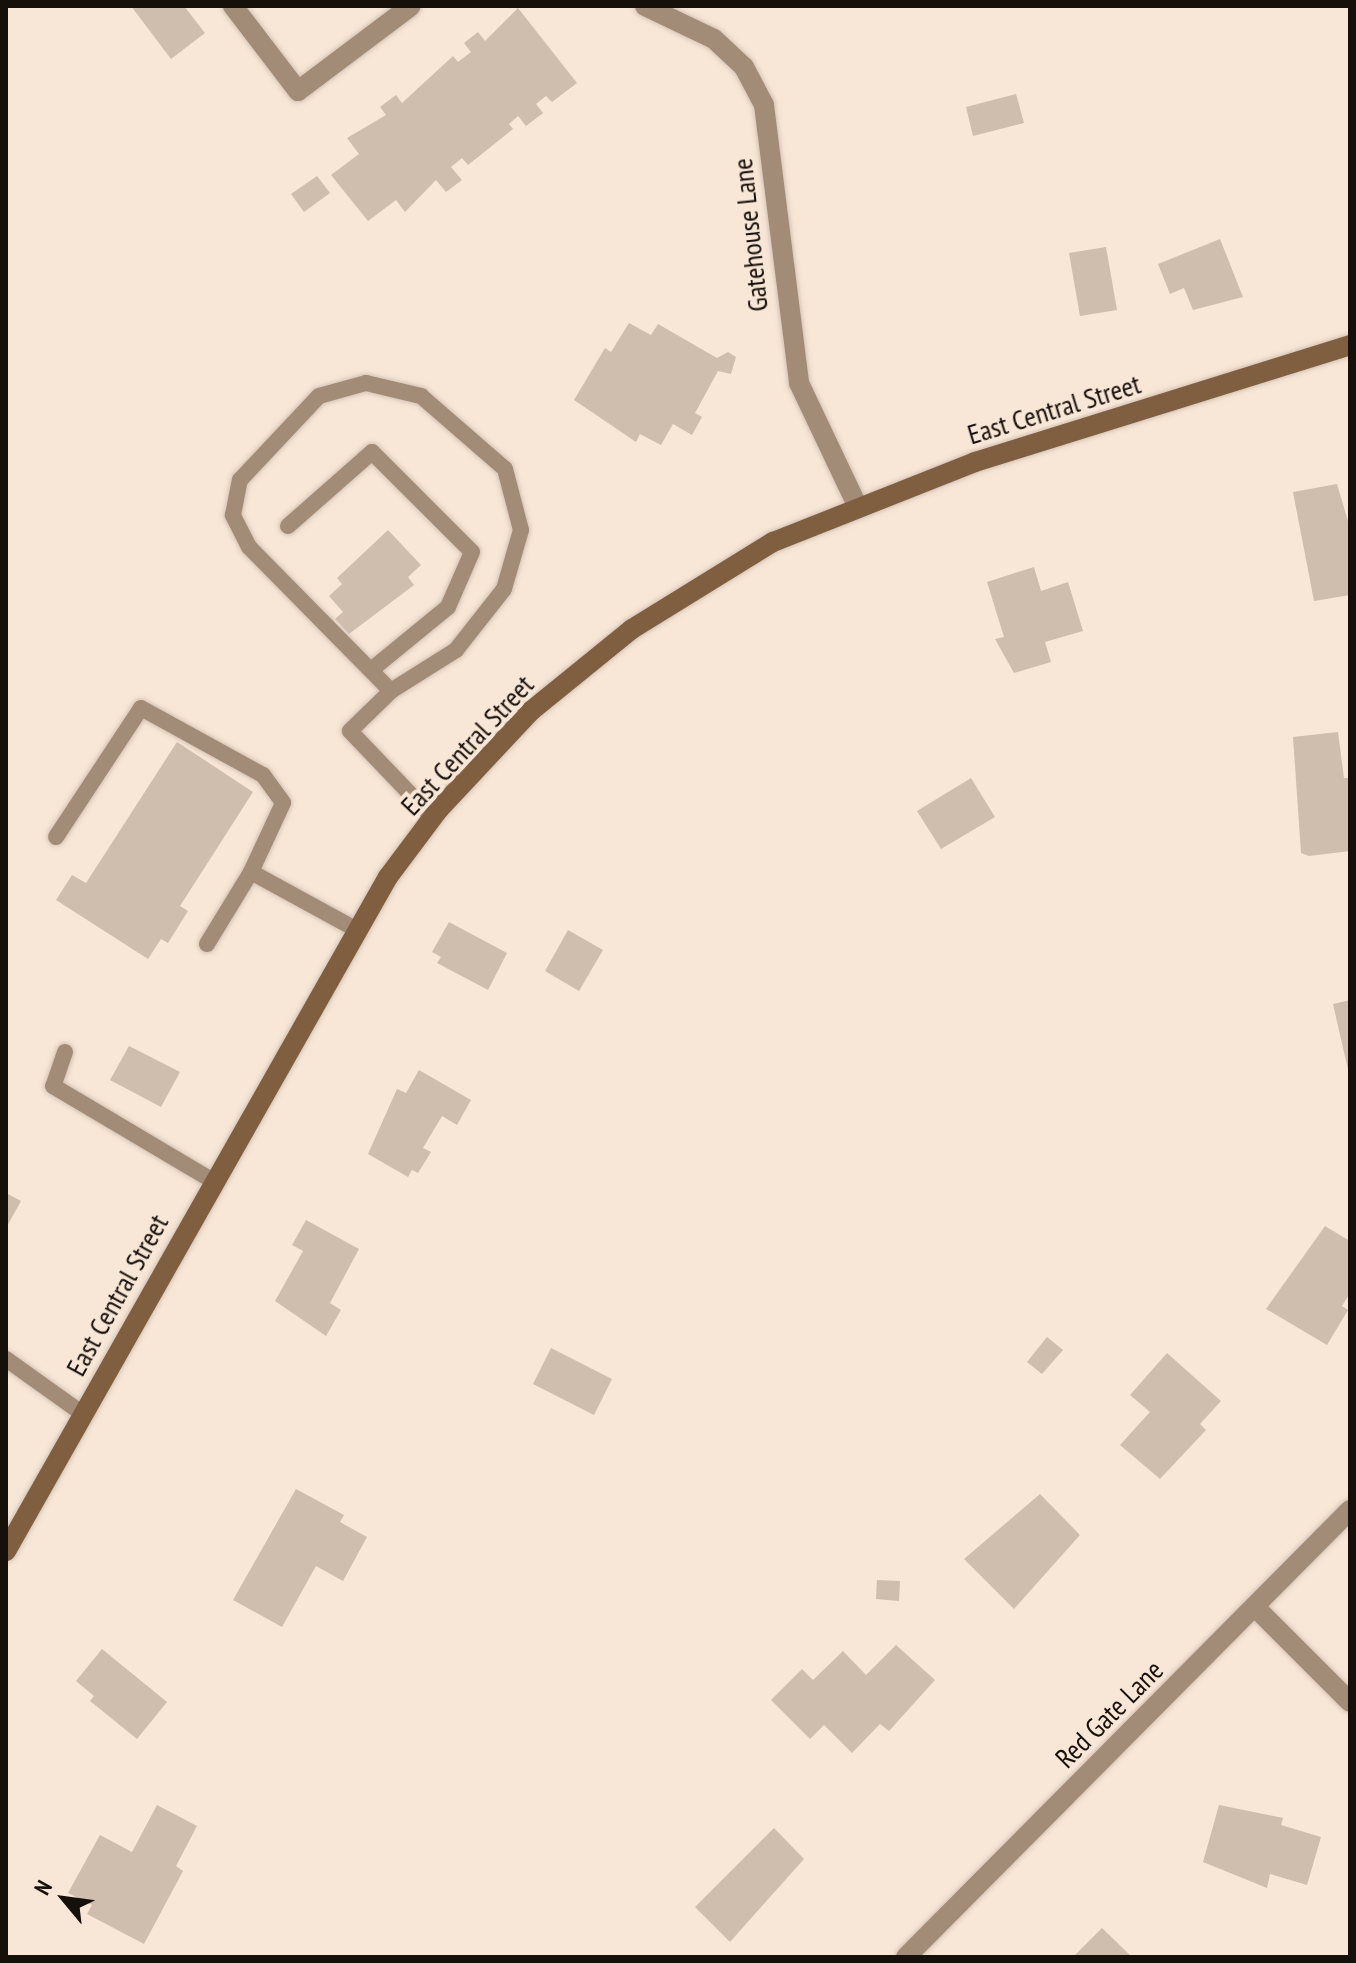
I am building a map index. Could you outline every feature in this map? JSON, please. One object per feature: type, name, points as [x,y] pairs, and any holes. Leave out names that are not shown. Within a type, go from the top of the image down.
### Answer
[{"type":"main road","name":"East Central Street","points":[[6,1551],[357,930],[433,818],[531,711],[632,629],[773,542],[857,505],[1350,345]]},
{"type":"street","points":[[233,6],[298,91],[411,6]]},
{"type":"street","name":"Gatehouse Lane","points":[[646,6],[714,39],[744,67],[764,105],[799,383],[857,505]]},
{"type":"street","name":"Red Gate Lane","points":[[906,1957],[1350,1510]]},
{"type":"street","points":[[1255,1607],[1350,1702]]},
{"type":"lane","points":[[391,691],[249,547],[233,515],[240,480],[319,396],[366,383],[421,396],[505,469],[521,530],[504,589],[456,650],[391,691],[350,731],[433,818]]},
{"type":"lane","points":[[288,526],[372,452],[472,552],[448,607],[371,670]]},
{"type":"lane","points":[[56,837],[141,708],[263,775],[283,803],[251,872],[207,944]]},
{"type":"lane","points":[[251,872],[357,930]]},
{"type":"lane","points":[[65,1052],[53,1086],[213,1181]]},
{"type":"lane","points":[[6,1359],[83,1414]]},
{"type":"building","points":[[131,6],[184,6],[205,33],[171,59]]},
{"type":"building","points":[[518,8],[577,83],[552,102],[546,96],[536,104],[543,113],[526,126],[518,116],[509,124],[513,129],[468,165],[462,158],[451,167],[462,180],[446,192],[436,180],[405,212],[396,200],[368,221],[331,175],[359,154],[347,138],[386,115],[380,107],[396,95],[402,103],[453,56],[458,62],[471,52],[464,43],[478,32],[485,41]]},
{"type":"building","points":[[1016,94],[1024,123],[973,136],[966,107]]},
{"type":"building","points":[[317,176],[330,193],[304,212],[291,194]]},
{"type":"building","points":[[1220,239],[1243,297],[1193,310],[1184,288],[1170,294],[1158,264]]},
{"type":"building","points":[[1106,247],[1117,310],[1080,316],[1069,253]]},
{"type":"building","points":[[629,323],[651,335],[658,324],[717,358],[728,352],[736,357],[731,374],[718,371],[695,413],[702,417],[692,435],[673,424],[661,445],[640,434],[636,442],[574,400],[605,348],[611,352]]},
{"type":"building","points":[[1337,484],[1350,528],[1350,595],[1314,601],[1293,492]]},
{"type":"building","points":[[388,530],[421,565],[408,577],[414,585],[349,634],[335,619],[343,612],[329,596],[342,584],[337,578]]},
{"type":"building","points":[[1034,567],[1041,591],[1068,582],[1083,631],[1045,642],[1051,662],[1014,673],[995,639],[1004,637],[987,582]]},
{"type":"building","points":[[1338,732],[1344,778],[1350,778],[1350,851],[1309,856],[1301,853],[1293,737]]},
{"type":"building","points":[[177,742],[253,792],[180,906],[188,911],[168,943],[161,939],[148,959],[56,900],[72,875],[86,883]]},
{"type":"building","points":[[971,778],[995,817],[941,849],[917,811]]},
{"type":"building","points":[[449,922],[507,953],[488,990],[437,963],[441,957],[432,952]]},
{"type":"building","points":[[568,930],[603,950],[579,991],[545,971]]},
{"type":"building","points":[[1350,1000],[1350,1073],[1349,1074],[1333,1004]]},
{"type":"building","points":[[129,1046],[180,1072],[161,1107],[110,1080]]},
{"type":"building","points":[[419,1070],[471,1100],[457,1125],[442,1116],[423,1148],[431,1152],[418,1173],[412,1170],[408,1177],[368,1154],[397,1089],[406,1093]]},
{"type":"building","points":[[6,1193],[21,1201],[6,1228]]},
{"type":"building","points":[[306,1220],[359,1249],[330,1303],[341,1310],[326,1336],[275,1301],[303,1251],[292,1245]]},
{"type":"building","points":[[1325,1226],[1350,1241],[1350,1293],[1342,1306],[1348,1310],[1327,1345],[1266,1309]]},
{"type":"building","points":[[1047,1337],[1063,1350],[1042,1374],[1027,1362]]},
{"type":"building","points":[[551,1348],[612,1379],[594,1415],[533,1384]]},
{"type":"building","points":[[1167,1353],[1221,1401],[1200,1424],[1206,1430],[1160,1479],[1120,1445],[1150,1412],[1130,1395]]},
{"type":"building","points":[[296,1489],[344,1515],[340,1522],[367,1537],[343,1581],[316,1566],[282,1627],[233,1600]]},
{"type":"building","points":[[1040,1494],[1080,1535],[1014,1609],[964,1559]]},
{"type":"building","points":[[877,1580],[900,1581],[899,1601],[876,1599]]},
{"type":"building","points":[[896,1645],[935,1680],[889,1731],[880,1724],[852,1753],[824,1725],[810,1739],[771,1700],[802,1669],[813,1680],[843,1651],[866,1675]]},
{"type":"building","points":[[102,1649],[167,1702],[137,1739],[90,1701],[94,1696],[76,1681]]},
{"type":"building","points":[[157,1805],[197,1826],[176,1866],[183,1871],[144,1944],[87,1914],[92,1905],[68,1893],[100,1835],[132,1852]]},
{"type":"building","points":[[1219,1805],[1283,1818],[1281,1825],[1321,1837],[1307,1885],[1270,1874],[1267,1888],[1203,1862]]},
{"type":"building","points":[[774,1828],[804,1859],[730,1942],[695,1907]]},
{"type":"building","points":[[1102,1928],[1132,1957],[1066,1957],[1074,1956]]}]
